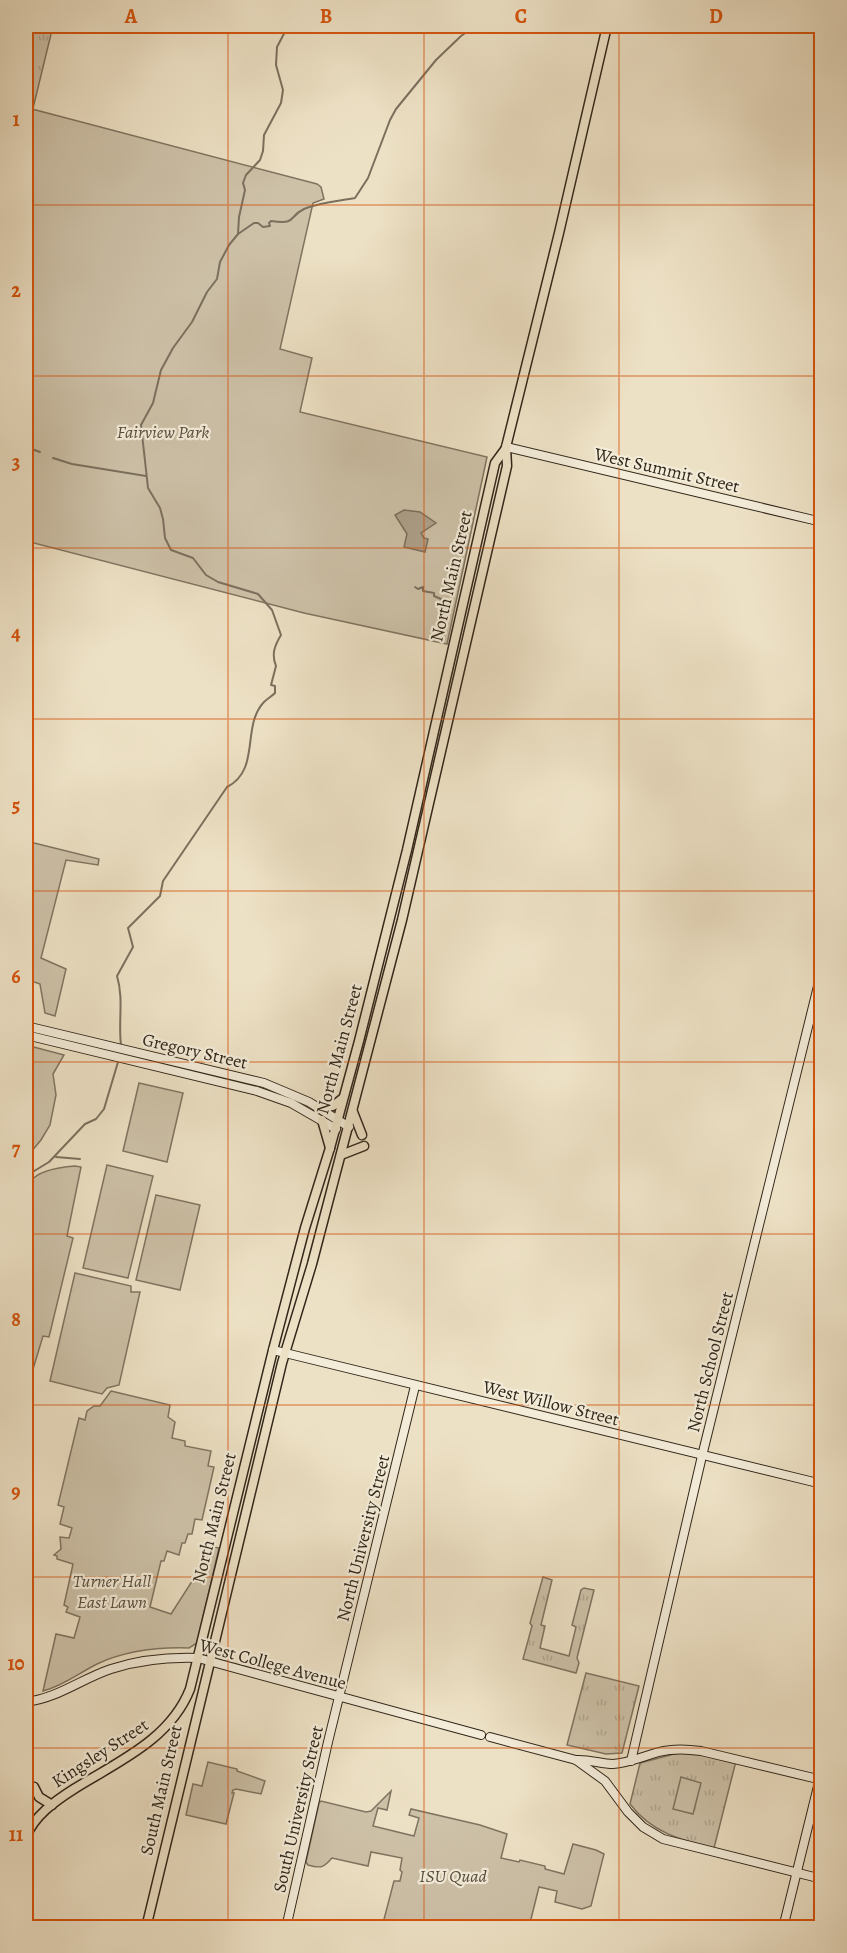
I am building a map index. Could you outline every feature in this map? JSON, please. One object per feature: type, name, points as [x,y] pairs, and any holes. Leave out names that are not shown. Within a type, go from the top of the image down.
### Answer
[{"type":"main road","name":"North Main Street","points":[[210,1661],[285,1353],[305,1289],[353,1112],[434,790],[507,466],[506,447],[607,26]]},
{"type":"main road","name":"North Main Street","points":[[198,1658],[273,1350],[307,1220],[344,1098],[423,785],[456,629],[495,463],[506,447]]},
{"type":"main road","name":"West Summit Street","points":[[506,447],[822,522]]},
{"type":"main road","name":"North School Street","points":[[631,1761],[702,1456],[822,970]]},
{"type":"main road","name":"Gregory Street","points":[[26,1026],[264,1083],[318,1108],[337,1124]]},
{"type":"main road","name":"Gregory Street","points":[[26,1035],[257,1090],[291,1103],[321,1120],[349,1126]]},
{"type":"main road","points":[[318,1108],[333,1106],[344,1098]]},
{"type":"main road","points":[[353,1112],[362,1135]]},
{"type":"main road","points":[[321,1120],[330,1148]]},
{"type":"main road","points":[[341,1155],[364,1146]]},
{"type":"main road","name":"West Willow Street","points":[[273,1350],[822,1484]]},
{"type":"main road","name":"North University Street","points":[[339,1697],[414,1386]]},
{"type":"main road","name":"West College Avenue","points":[[26,1702],[55,1695],[110,1669],[132,1663],[154,1659],[198,1658],[481,1735]]},
{"type":"main road","name":"Kingsley Street","points":[[26,1837],[33,1824],[52,1804],[165,1730],[186,1699],[198,1658]]},
{"type":"main road","name":"South Main Street","points":[[146,1928],[210,1661]]},
{"type":"main road","name":"South University Street","points":[[286,1928],[339,1697]]},
{"type":"main road","points":[[490,1737],[576,1760],[587,1759],[612,1764],[663,1751],[683,1749],[702,1751],[820,1779]]},
{"type":"main road","points":[[576,1760],[605,1781],[628,1812],[643,1827],[658,1837],[682,1846],[822,1879]]},
{"type":"main road","points":[[783,1928],[822,1770]]},
{"type":"main road","points":[[34,1787],[39,1797],[52,1804]]},
{"type":"green space","points":[[26,26],[53,26],[26,137]]},
{"type":"green space","name":"Fairview Park","points":[[32,109],[317,184],[321,187],[324,199],[313,203],[280,349],[312,358],[300,412],[487,457],[447,644],[304,613],[26,541],[26,137]]},
{"type":"green space","points":[[26,841],[99,859],[98,865],[66,860],[41,958],[66,969],[55,1016],[45,1013],[40,984],[26,979],[26,868],[30,849],[26,847]]},
{"type":"green space","points":[[26,1045],[64,1055],[53,1074],[56,1095],[50,1125],[26,1158]]},
{"type":"green space","points":[[139,1083],[183,1093],[167,1162],[123,1151]]},
{"type":"green space","points":[[107,1165],[153,1176],[128,1278],[83,1268]]},
{"type":"green space","points":[[81,1167],[67,1236],[73,1238],[49,1337],[43,1336],[30,1379],[26,1378],[26,1192],[31,1181],[39,1174],[57,1168]]},
{"type":"green space","points":[[156,1195],[200,1205],[180,1290],[136,1280]]},
{"type":"green space","points":[[75,1273],[131,1286],[131,1292],[140,1292],[119,1385],[107,1388],[102,1394],[50,1381]]},
{"type":"green space","name":"Turner Hall East Lawn","points":[[111,1391],[170,1405],[168,1417],[175,1422],[172,1438],[185,1441],[185,1446],[211,1451],[208,1466],[214,1467],[202,1520],[195,1519],[192,1534],[188,1534],[185,1543],[182,1543],[179,1555],[167,1551],[164,1561],[161,1561],[150,1607],[171,1614],[214,1547],[219,1548],[197,1643],[189,1648],[154,1649],[119,1656],[97,1664],[64,1683],[43,1691],[56,1634],[74,1638],[80,1617],[66,1612],[68,1607],[64,1605],[73,1564],[57,1559],[54,1555],[61,1549],[60,1537],[69,1538],[72,1528],[60,1524],[64,1507],[58,1505],[79,1418],[85,1420],[87,1411],[94,1406],[100,1406]]},
{"type":"green space","points":[[543,1577],[552,1580],[541,1625],[545,1626],[540,1648],[569,1656],[576,1627],[572,1625],[581,1590],[584,1588],[594,1590],[577,1658],[579,1663],[576,1673],[523,1659]]},
{"type":"green space","points":[[586,1673],[639,1686],[622,1753],[606,1754],[567,1745]]},
{"type":"green space","points":[[678,1753],[692,1753],[736,1761],[714,1848],[690,1842],[658,1829],[630,1804],[640,1763]]},
{"type":"green space","points":[[208,1762],[237,1769],[237,1771],[265,1781],[261,1794],[233,1790],[226,1824],[186,1815],[193,1784],[202,1786]]},
{"type":"green space","points":[[681,1777],[701,1783],[693,1814],[673,1809]]},
{"type":"green space","name":"ISU Quad","points":[[391,1791],[387,1810],[378,1808],[373,1826],[414,1836],[419,1818],[409,1815],[411,1809],[480,1825],[507,1834],[501,1858],[545,1866],[545,1869],[564,1874],[573,1844],[604,1854],[591,1906],[582,1909],[555,1902],[557,1891],[539,1887],[529,1927],[382,1927],[394,1881],[400,1881],[402,1858],[371,1852],[368,1866],[332,1858],[320,1867],[308,1865],[306,1862],[321,1801],[366,1812],[371,1811]]},
{"type":"shaded area","points":[[404,510],[420,512],[436,523],[421,533],[424,538],[428,539],[425,552],[404,547],[407,534],[395,515]]},
{"type":"waterway","points":[[238,234],[245,190],[243,183],[246,175],[260,160],[264,135],[281,103],[283,90],[276,65],[277,47],[288,26]]},
{"type":"waterway","points":[[121,1045],[120,993],[117,976],[133,947],[128,928],[160,896],[163,881],[227,787],[244,770],[257,712],[275,693],[275,686],[271,685],[276,666],[274,654],[275,646],[281,635],[272,610],[258,594],[218,582],[206,575],[193,558],[171,550],[165,538],[160,508],[148,488],[141,425],[153,403],[161,370],[217,279],[220,262],[238,234],[254,223],[263,227],[270,226],[271,221],[289,221],[299,212],[310,207],[355,198],[368,178],[396,109],[436,60],[475,26]]},
{"type":"waterway","points":[[26,447],[40,452]]},
{"type":"waterway","points":[[53,458],[72,464],[146,476]]},
{"type":"waterway","points":[[415,587],[418,589],[423,587],[423,591],[434,593],[434,596],[450,603],[451,610]]},
{"type":"waterway","points":[[26,1176],[49,1162],[85,1124],[96,1119],[104,1109],[118,1062]]},
{"type":"waterway","points":[[56,1157],[80,1159]]}]
